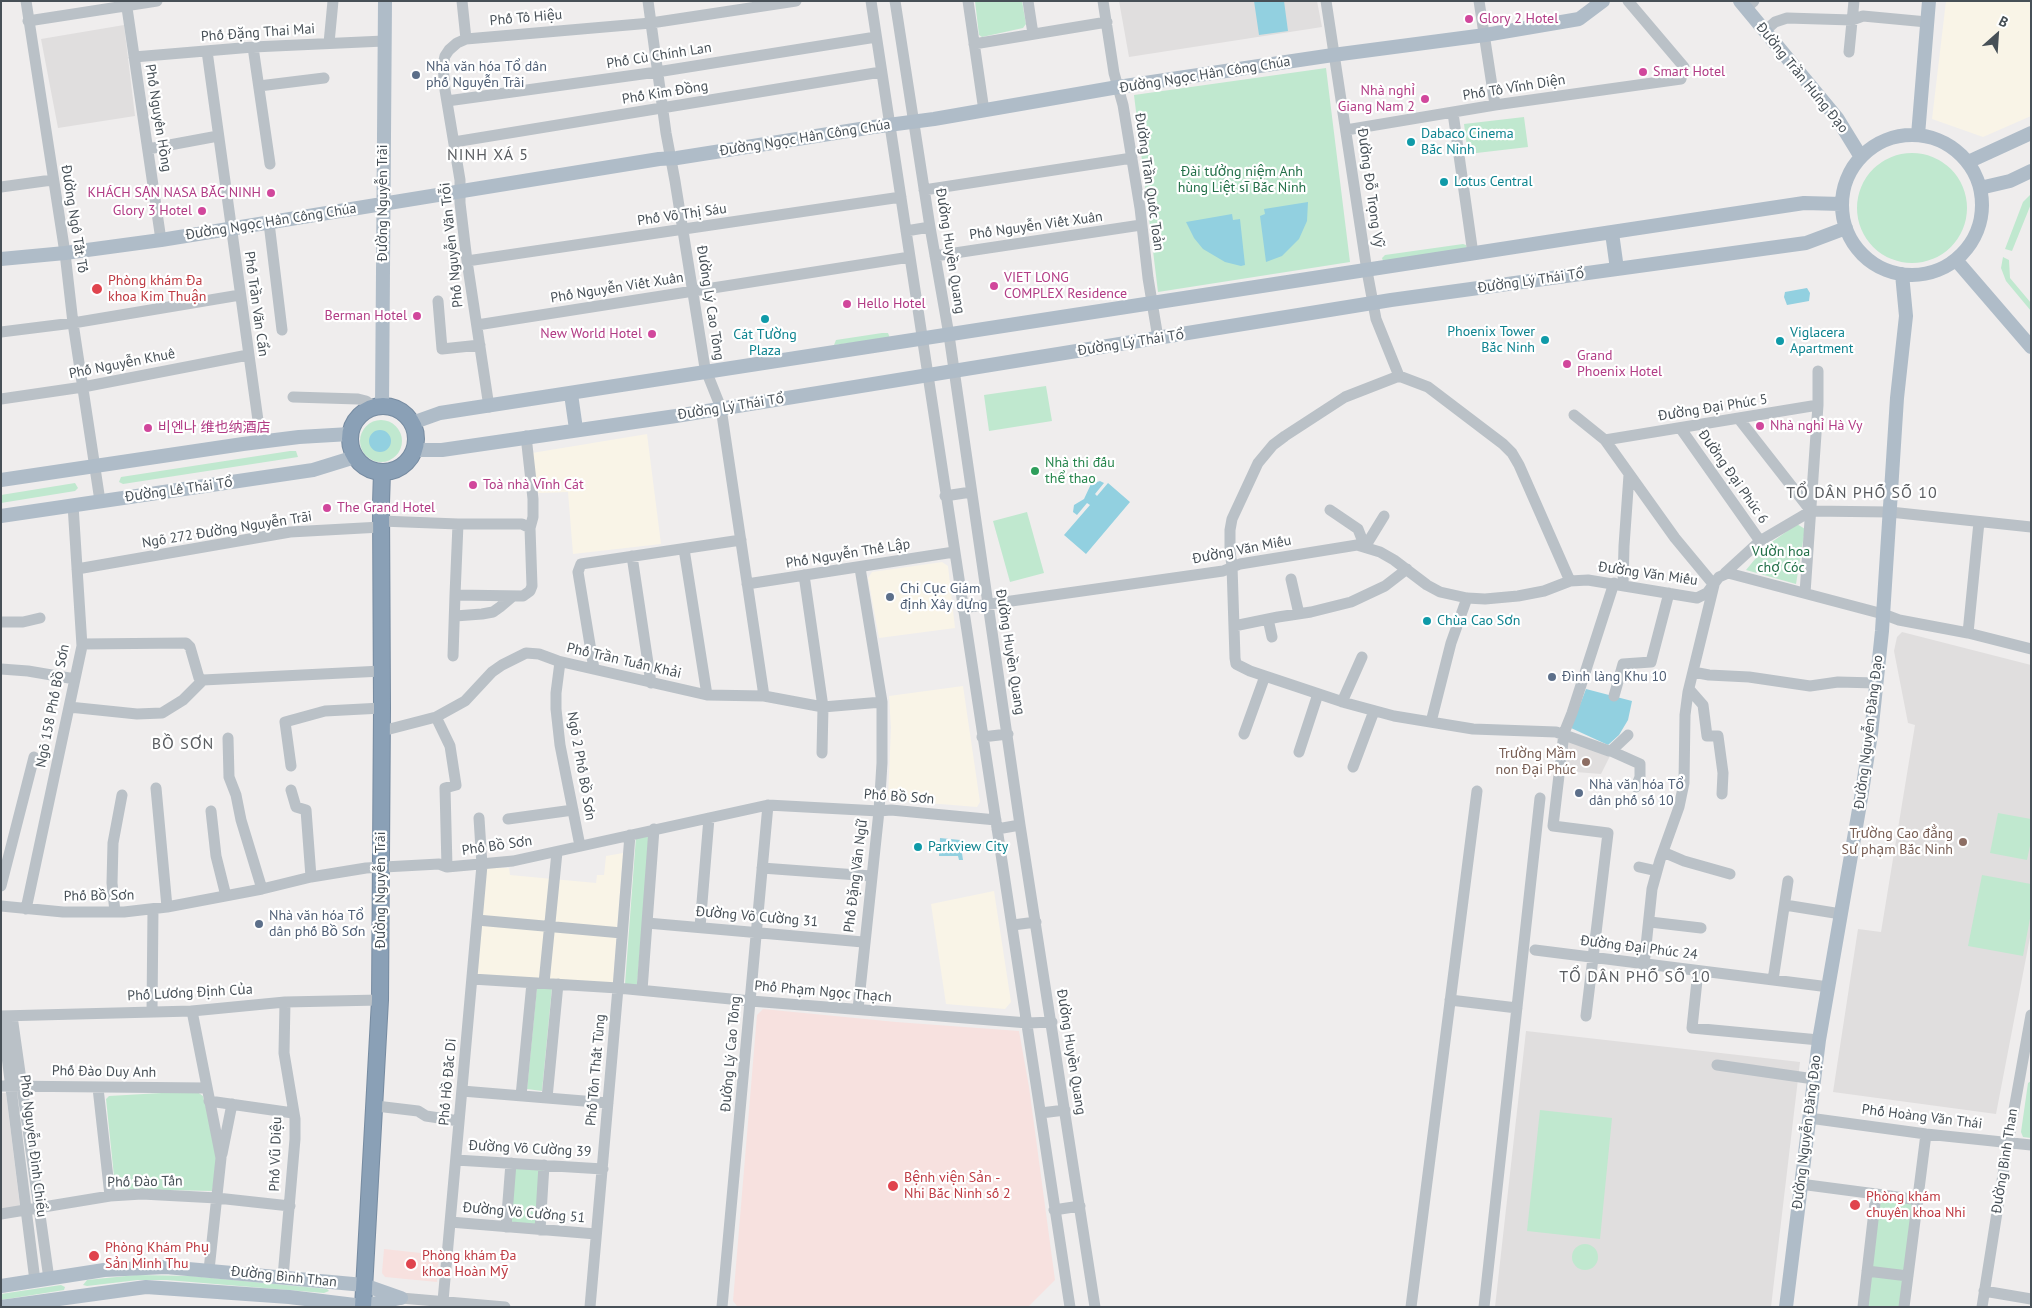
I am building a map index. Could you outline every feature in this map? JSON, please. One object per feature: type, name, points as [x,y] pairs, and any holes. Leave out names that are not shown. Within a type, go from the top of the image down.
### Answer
[{"type":"highway","points":[[378,406],[400,410],[412,424],[416,437],[414,450],[410,458],[402,466],[391,471],[382,472],[368,468],[355,457],[350,446],[350,434],[358,417],[378,406]]},
{"type":"highway","name":"Đường Nguyễn Trãi","points":[[363,1306],[376,1106],[380,1000],[382,472]]},
{"type":"main road","name":"Đường Nguyễn Trãi","points":[[378,406],[383,204],[384,1]]},
{"type":"main road","name":"Đường Ngọc Hân Công Chúa","points":[[1,259],[65,253],[161,240],[671,158],[984,111],[1118,87],[1333,55],[1485,35],[1579,18],[1603,1]]},
{"type":"main road","points":[[1918,135],[1929,1]]},
{"type":"main road","name":"Đường Trần Hưng Đạo","points":[[1747,4],[1765,31],[1837,118],[1861,157]]},
{"type":"main road","points":[[1968,162],[2031,133]]},
{"type":"main road","points":[[1903,135],[1918,135],[1949,145],[1968,162],[1976,174],[1980,188],[1982,208],[1978,229],[1972,243],[1956,260],[1941,269],[1928,273],[1902,274],[1882,268],[1857,247],[1846,228],[1842,204],[1846,181],[1861,157],[1873,147],[1888,139],[1903,135]]},
{"type":"main road","points":[[1980,188],[2010,181],[2031,171]]},
{"type":"main road","points":[[412,424],[438,414],[923,338],[1804,204],[1842,204]]},
{"type":"main road","name":"Đường Lý Thái Tổ","points":[[414,450],[442,450],[954,372],[1374,304],[1809,242],[1846,228]]},
{"type":"main road","points":[[1612,233],[1617,268]]},
{"type":"main road","points":[[1956,260],[2031,347]]},
{"type":"main road","name":"Đường Nguyễn Đăng Đạo","points":[[1786,1307],[1818,1040],[1842,914],[1861,798],[1876,683],[1883,614],[1897,398],[1906,312],[1902,274]]},
{"type":"main road","points":[[571,394],[576,429]]},
{"type":"main road","points":[[1,480],[261,442],[350,434]]},
{"type":"main road","name":"Đường Lê Thái Tổ","points":[[1,516],[308,471],[355,457]]},
{"type":"main road","name":"Đường Bình Than","points":[[1,1286],[73,1275],[149,1267],[209,1270],[364,1285],[401,1298]]},
{"type":"main road","points":[[73,1275],[76,1296]]},
{"type":"main road","name":"Đường Bình Than","points":[[1,1306],[45,1303],[76,1296],[132,1288],[161,1287],[289,1302],[363,1306],[401,1298]]},
{"type":"street","name":"Đường Ngô Tất Tố","points":[[26,1],[52,180],[65,253],[73,323],[100,501]]},
{"type":"street","points":[[28,21],[127,3],[157,1]]},
{"type":"street","points":[[329,43],[333,1]]},
{"type":"street","points":[[462,1],[466,39]]},
{"type":"street","name":"Đường Lý Cao Tông","points":[[648,1],[662,108],[705,368],[721,408],[764,696]]},
{"type":"street","name":"Phố Tô Hiệu","points":[[466,39],[651,23],[796,1]]},
{"type":"street","points":[[871,1],[1070,1307]]},
{"type":"street","name":"Đường Huyền Quang","points":[[895,1],[924,190],[949,335],[1020,825],[1095,1307]]},
{"type":"street","points":[[968,1],[984,111]]},
{"type":"street","points":[[1028,1],[1033,34]]},
{"type":"street","name":"Đường Trần Quốc Toản","points":[[1103,1],[1114,74],[1123,105],[1132,158],[1158,338]]},
{"type":"street","name":"Đường Đỗ Trọng Vỹ","points":[[1326,1],[1376,319],[1399,376]]},
{"type":"street","points":[[1480,1],[1495,105]]},
{"type":"street","name":"Phố Tô Vĩnh Diện","points":[[1346,130],[1495,105],[1680,79],[1684,67],[1628,1]]},
{"type":"street","points":[[1849,52],[1854,1]]},
{"type":"street","name":"Phố Nguyên Hồng","points":[[127,3],[161,240]]},
{"type":"street","points":[[1765,31],[1775,22],[1787,18],[1852,20],[1863,16],[1927,22]]},
{"type":"street","points":[[974,44],[1107,22]]},
{"type":"street","name":"Phố Cù Chính Lan","points":[[447,101],[657,72],[876,37]]},
{"type":"street","name":"Phố Nguyễn Văn Trỗi","points":[[466,39],[457,43],[445,56],[444,66],[447,101],[460,180],[467,261],[489,406]]},
{"type":"street","name":"Phố Đặng Thai Mai","points":[[134,57],[253,47],[384,41]]},
{"type":"street","points":[[253,47],[270,164]]},
{"type":"street","name":"Phố Trần Văn Cẩn","points":[[207,50],[261,442]]},
{"type":"street","name":"Phố Kim Đồng","points":[[454,142],[881,72]]},
{"type":"street","points":[[259,86],[324,78]]},
{"type":"street","points":[[1452,113],[1473,254]]},
{"type":"street","points":[[148,149],[218,136]]},
{"type":"street","points":[[924,190],[1132,158]]},
{"type":"street","points":[[1,187],[52,180]]},
{"type":"street","name":"Phố Võ Thị Sáu","points":[[467,261],[901,198]]},
{"type":"street","points":[[268,223],[282,330]]},
{"type":"street","name":"Phố Nguyễn Viết Xuân","points":[[935,256],[1141,225]]},
{"type":"street","points":[[906,230],[930,227]]},
{"type":"street","name":"Phố Nguyễn Viết Xuân","points":[[476,325],[910,257]]},
{"type":"street","points":[[1,332],[73,323],[240,294]]},
{"type":"street","points":[[438,301],[442,350],[480,345]]},
{"type":"street","name":"Phố Nguyễn Khuê","points":[[1,398],[83,388],[248,355]]},
{"type":"street","points":[[1805,593],[1818,405],[1818,371]]},
{"type":"street","points":[[1570,581],[1512,453],[1503,444],[1428,387],[1399,376],[1345,397],[1285,436],[1264,453],[1258,463],[1232,518],[1230,551],[1236,664],[1265,676],[1374,711],[1474,729],[1564,733],[1640,764],[1640,777],[1636,787]]},
{"type":"street","points":[[293,397],[358,399],[378,406]]},
{"type":"street","name":"Đường Đại Phúc 5","points":[[1605,440],[1818,405]]},
{"type":"street","points":[[1574,414],[1605,440],[1675,538],[1714,585],[1689,689],[1685,714],[1684,783],[1679,807],[1652,889],[1650,922],[1644,964]]},
{"type":"street","points":[[1740,419],[1811,511]]},
{"type":"street","name":"Đường Đại Phúc 6","points":[[1681,429],[1760,541]]},
{"type":"street","points":[[455,595],[513,596],[527,594],[532,586],[530,528],[533,517],[533,499],[526,436]]},
{"type":"street","points":[[1586,1016],[1608,833],[1553,826],[1564,733],[1618,584],[1624,546],[1629,475]]},
{"type":"street","points":[[945,496],[971,492]]},
{"type":"street","name":"Ngõ 158 Phố Bồ Sơn","points":[[26,910],[82,644],[73,505]]},
{"type":"street","points":[[1330,510],[1358,529],[1365,547]]},
{"type":"street","points":[[1811,511],[1890,512],[2031,527]]},
{"type":"street","name":"Đường Văn Miếu","points":[[962,608],[1223,571],[1232,566],[1357,545],[1380,552],[1440,592],[1467,598],[1485,599],[1518,596],[1544,591],[1570,581],[1618,584],[1702,597],[1719,577],[1760,541],[1811,511]]},
{"type":"street","points":[[1365,547],[1384,516]]},
{"type":"street","points":[[1968,633],[1979,522]]},
{"type":"street","name":"Ngõ 272 Đường Nguyễn Trãi","points":[[77,569],[290,532],[381,524],[522,524],[530,528]]},
{"type":"street","points":[[453,656],[458,524]]},
{"type":"street","points":[[594,669],[578,569],[584,562],[741,540]]},
{"type":"street","points":[[684,549],[707,695]]},
{"type":"street","name":"Phố Nguyễn Thế Lập","points":[[747,584],[954,552]]},
{"type":"street","points":[[632,556],[651,683]]},
{"type":"street","name":"Phố Đặng Văn Ngữ","points":[[858,1009],[879,811],[882,763],[882,702],[860,568]]},
{"type":"street","points":[[1234,626],[1351,602],[1385,586],[1407,570]]},
{"type":"street","points":[[1725,573],[1736,574],[1900,620],[1968,633],[2031,649]]},
{"type":"street","points":[[804,575],[823,707],[822,753]]},
{"type":"street","points":[[1292,579],[1299,614]]},
{"type":"street","points":[[1614,696],[1623,664],[1651,662],[1669,593]]},
{"type":"street","points":[[455,616],[493,612],[513,596]]},
{"type":"street","points":[[1431,722],[1451,643],[1467,598]]},
{"type":"street","points":[[1,622],[22,622],[40,618]]},
{"type":"street","points":[[1268,619],[1272,637]]},
{"type":"street","points":[[82,644],[186,644],[190,647],[199,678],[203,680],[382,671]]},
{"type":"street","name":"Phố Trần Tuấn Khải","points":[[382,732],[436,717],[465,701],[492,672],[526,653],[539,654],[560,662],[707,695],[764,696],[823,707],[882,702]]},
{"type":"street","points":[[1342,702],[1362,657]]},
{"type":"street","name":"Ngõ 2 Phố Bồ Sơn","points":[[560,662],[556,709],[560,745],[580,846]]},
{"type":"street","points":[[1,669],[28,670],[75,679]]},
{"type":"street","points":[[1693,672],[1709,675],[1749,677],[1810,686],[1838,682],[1876,683]]},
{"type":"street","points":[[1244,734],[1265,676]]},
{"type":"street","points":[[69,707],[137,714],[162,712],[177,705],[194,691],[203,680]]},
{"type":"street","points":[[1689,689],[1703,705],[1707,736],[1718,736],[1723,773],[1722,794]]},
{"type":"street","points":[[1299,752],[1318,694]]},
{"type":"street","points":[[292,766],[285,722],[325,711],[382,708]]},
{"type":"street","points":[[1353,767],[1374,711]]},
{"type":"street","points":[[436,717],[450,746],[456,785],[445,788],[447,867]]},
{"type":"street","points":[[982,737],[1008,734]]},
{"type":"street","points":[[1611,751],[1628,735]]},
{"type":"street","points":[[228,738],[229,777],[236,795],[241,820],[262,889]]},
{"type":"street","points":[[1,886],[34,757]]},
{"type":"street","points":[[156,788],[167,908]]},
{"type":"street","points":[[291,790],[296,807],[306,810],[311,877]]},
{"type":"street","points":[[1412,1307],[1477,791]]},
{"type":"street","points":[[115,912],[112,883],[113,843],[122,795]]},
{"type":"street","points":[[1484,1307],[1540,798]]},
{"type":"street","name":"Đường Lý Cao Tông","points":[[722,1307],[768,805]]},
{"type":"street","name":"Phố Bồ Sơn","points":[[1,906],[26,910],[115,912],[167,908],[311,877],[381,867],[439,864],[447,867],[482,866],[557,852],[768,805],[891,810],[997,824],[1020,825]]},
{"type":"street","points":[[508,819],[574,810]]},
{"type":"street","points":[[212,811],[216,856],[226,896]]},
{"type":"street","name":"Phố Hồ Đắc Di","points":[[443,1301],[482,866],[479,818]]},
{"type":"street","points":[[700,927],[709,818]]},
{"type":"street","points":[[642,990],[654,829]]},
{"type":"street","name":"Phố Tôn Thất Tùng","points":[[590,1307],[630,835]]},
{"type":"street","points":[[521,1096],[538,983],[549,927],[557,852]]},
{"type":"street","points":[[1663,852],[1684,861],[1730,874]]},
{"type":"street","points":[[1639,867],[1657,871]]},
{"type":"street","points":[[762,868],[871,876]]},
{"type":"street","points":[[1773,980],[1788,880]]},
{"type":"street","points":[[1785,905],[1842,914]]},
{"type":"street","points":[[152,1011],[153,909]]},
{"type":"street","points":[[477,920],[622,933]]},
{"type":"street","name":"Đường Võ Cường 31","points":[[647,922],[864,942]]},
{"type":"street","points":[[1013,925],[1036,922]]},
{"type":"street","points":[[1650,922],[1701,928]]},
{"type":"street","name":"Đường Đại Phúc 24","points":[[1535,950],[1829,987]]},
{"type":"street","points":[[1698,971],[1692,1028],[1818,1040]]},
{"type":"street","name":"Phố Phạm Ngọc Thạch","points":[[472,979],[618,988],[751,1001],[1028,1023],[1052,1022]]},
{"type":"street","points":[[547,1098],[558,984]]},
{"type":"street","name":"Phố Lương Định Của","points":[[5,1016],[192,1011],[285,1002],[380,1000]]},
{"type":"street","points":[[1450,1000],[1517,1008]]},
{"type":"street","name":"Phố Vũ Diệu","points":[[283,1277],[295,1139],[284,1053],[285,1002]]},
{"type":"street","points":[[192,1011],[221,1158]]},
{"type":"street","name":"Phố Nguyễn Đình Chiểu","points":[[5,1016],[6,1086],[19,1151],[35,1281]]},
{"type":"street","name":"Phố Nguyễn Đình Chiểu","points":[[5,1016],[22,1086],[49,1279]]},
{"type":"street","name":"Đường Bình Than","points":[[1982,1307],[2008,1143],[2026,1069],[2031,1016]]},
{"type":"street","points":[[1718,1065],[1814,1078]]},
{"type":"street","name":"Phố Đào Duy Anh","points":[[6,1086],[206,1088]]},
{"type":"street","points":[[98,1088],[110,1196]]},
{"type":"street","points":[[462,1091],[608,1103]]},
{"type":"street","points":[[209,1101],[293,1113]]},
{"type":"street","points":[[209,1270],[221,1158],[232,1104]]},
{"type":"street","points":[[376,1106],[418,1111],[426,1116],[459,1121]]},
{"type":"street","points":[[1041,1113],[1065,1110]]},
{"type":"street","name":"Phố Hoàng Văn Thái","points":[[1809,1118],[1926,1134],[2031,1145]]},
{"type":"street","points":[[1904,1307],[1926,1134]]},
{"type":"street","points":[[19,1151],[31,1150]]},
{"type":"street","name":"Đường Võ Cường 39","points":[[456,1160],[602,1168]]},
{"type":"street","points":[[506,1227],[511,1164]]},
{"type":"street","points":[[540,1230],[544,1165]]},
{"type":"street","points":[[1800,1184],[1918,1200]]},
{"type":"street","name":"Phố Đào Tấn","points":[[1,1214],[110,1196],[171,1194],[290,1206]]},
{"type":"street","points":[[1863,1307],[1876,1194]]},
{"type":"street","points":[[1054,1210],[1080,1206]]},
{"type":"street","name":"Đường Võ Cường 51","points":[[450,1222],[596,1234]]},
{"type":"street","points":[[1867,1271],[1908,1276]]},
{"type":"street","points":[[1984,1291],[2031,1299]]},
{"type":"street","name":"Đường Bình Than","points":[[401,1298],[505,1307]]},
{"type":"shaded area","points":[[1119,1],[1317,1],[1322,27],[1129,57]]},
{"type":"shaded area","points":[[1946,1],[2031,1],[2031,116],[1983,137],[1932,119]]},
{"type":"shaded area","points":[[124,25],[135,116],[58,128],[41,39]]},
{"type":"shaded area","points":[[647,434],[661,544],[573,554],[568,492],[538,493],[532,453]]},
{"type":"shaded area","points":[[942,562],[948,566],[955,628],[879,638],[868,578],[872,572]]},
{"type":"shaded area","name":"Trường Cao đẳng Sư phạm Bắc Ninh","points":[[1902,632],[2031,665],[2031,932],[1996,1114],[1833,1092],[1858,929],[1881,932],[1915,725],[1908,723],[1894,651],[1897,637]]},
{"type":"shaded area","points":[[963,686],[980,802],[977,807],[890,800],[888,797],[891,728],[889,696]]},
{"type":"shaded area","name":"Trường Mầm non Đại Phúc","points":[[1567,739],[1611,754],[1601,774],[1563,771]]},
{"type":"shaded area","points":[[623,853],[613,984],[476,975],[485,868],[509,868],[510,875],[596,883],[597,875],[604,875],[606,856]]},
{"type":"shaded area","points":[[994,891],[1011,1002],[1005,1009],[946,1004],[931,904]]},
{"type":"shaded area","name":"Bệnh viện Sản - Nhi Bắc Ninh số 2","points":[[763,1009],[896,1022],[1019,1031],[1029,1087],[1055,1280],[1028,1307],[737,1306],[733,1301],[757,1015]]},
{"type":"shaded area","points":[[1526,1031],[1800,1062],[1771,1307],[1495,1307]]},
{"type":"shaded area","points":[[1,1093],[6,1093],[20,1206],[1,1209]]},
{"type":"shaded area","name":"Phòng khám Đa khoa Hoàn Mỹ","points":[[384,1249],[439,1255],[437,1282],[385,1277],[382,1273]]},
{"type":"green space","points":[[975,1],[1022,1],[1026,24],[1023,28],[982,37],[979,35]]},
{"type":"green space","name":"Đài tưởng niệm Anh hùng Liệt sĩ Bắc Ninh","points":[[1326,68],[1350,262],[1158,292],[1134,95]]},
{"type":"green space","points":[[1524,117],[1528,147],[1468,154],[1464,124]]},
{"type":"green space","points":[[1912,153],[1933,157],[1951,169],[1963,187],[1967,208],[1963,229],[1951,247],[1933,259],[1912,263],[1891,259],[1873,247],[1861,229],[1857,208],[1861,187],[1873,169],[1891,157]]},
{"type":"green space","points":[[2031,194],[2031,204],[2012,251],[2005,249],[2023,202]]},
{"type":"green space","points":[[1463,244],[1467,248],[1383,261],[1382,258],[1385,255]]},
{"type":"green space","points":[[2003,257],[2009,260],[2010,278],[2031,303],[2031,311],[2006,281],[2001,268]]},
{"type":"green space","points":[[888,333],[890,338],[834,345],[836,340]]},
{"type":"green space","points":[[1046,386],[1052,421],[989,431],[984,395]]},
{"type":"green space","points":[[381,420],[396,426],[402,441],[396,456],[381,462],[366,456],[360,441],[366,426]]},
{"type":"green space","points":[[296,451],[298,457],[123,484],[119,482],[121,477]]},
{"type":"green space","points":[[75,483],[78,488],[75,491],[1,503],[1,495]]},
{"type":"green space","points":[[1027,512],[1044,573],[1010,582],[993,521]]},
{"type":"green space","name":"Vườn hoa chợ Cóc","points":[[1797,524],[1805,529],[1796,584],[1746,570],[1765,547]]},
{"type":"green space","points":[[1998,813],[2031,819],[2031,841],[2027,860],[1990,853]]},
{"type":"green space","points":[[650,835],[637,985],[625,984],[636,837]]},
{"type":"green space","points":[[1982,875],[2031,884],[2031,913],[2023,956],[1968,946]]},
{"type":"green space","points":[[537,986],[552,988],[542,1091],[527,1089]]},
{"type":"green space","points":[[2031,1081],[2031,1138],[2023,1137],[2021,1132],[2028,1083]]},
{"type":"green space","points":[[196,1091],[203,1096],[219,1156],[212,1191],[118,1189],[115,1186],[106,1099],[109,1096]]},
{"type":"green space","points":[[1540,1110],[1612,1118],[1600,1239],[1527,1231]]},
{"type":"green space","points":[[513,1166],[543,1168],[539,1228],[507,1226]]},
{"type":"green space","points":[[1878,1198],[1913,1203],[1906,1272],[1870,1268]]},
{"type":"green space","points":[[1585,1244],[1595,1247],[1598,1257],[1595,1267],[1585,1270],[1575,1267],[1572,1257],[1575,1247]]},
{"type":"green space","points":[[136,1275],[191,1276],[327,1289],[329,1291],[324,1293],[167,1280],[138,1280],[83,1285],[87,1280]]},
{"type":"green space","points":[[1869,1276],[1904,1280],[1901,1307],[1866,1307]]},
{"type":"green space","points":[[61,1285],[65,1287],[64,1290],[1,1300],[1,1294]]},
{"type":"water","points":[[1254,1],[1284,1],[1288,31],[1259,35]]},
{"type":"water","points":[[1308,202],[1307,221],[1299,239],[1282,256],[1266,262],[1260,216],[1265,214],[1264,209]]},
{"type":"water","points":[[1232,214],[1233,220],[1240,219],[1245,265],[1241,266],[1225,262],[1203,249],[1194,238],[1186,222]]},
{"type":"water","points":[[1807,288],[1810,293],[1809,301],[1787,305],[1784,297],[1785,292]]},
{"type":"water","points":[[380,430],[388,433],[391,441],[388,449],[380,452],[372,449],[369,441],[372,433]]},
{"type":"water","points":[[1100,481],[1104,483],[1095,494],[1097,496],[1108,483],[1130,502],[1086,554],[1064,535],[1090,505],[1087,503],[1077,515],[1073,512],[1074,505],[1084,499],[1091,484]]},
{"type":"water","points":[[1586,689],[1632,701],[1628,720],[1619,735],[1608,745],[1571,728]]},
{"type":"water","points":[[940,838],[960,840],[963,860],[959,860],[958,856],[939,856]]},
{"type":"place","name":"Glory 2 Hotel","points":[[1469,19]]},
{"type":"place","name":"Smart Hotel","points":[[1643,72]]},
{"type":"place","name":"Nhà văn hóa Tổ dân phố Nguyễn Trãi","points":[[416,75]]},
{"type":"place","name":"Nhà nghỉ Giang Nam 2","points":[[1425,99]]},
{"type":"place","name":"Dabaco Cinema Bắc Ninh","points":[[1411,142]]},
{"type":"place","name":"Lotus Central","points":[[1444,182]]},
{"type":"place","name":"KHÁCH SẠN NASA BẮC NINH","points":[[271,193]]},
{"type":"place","name":"Glory 3 Hotel","points":[[202,211]]},
{"type":"place","name":"VIET LONG COMPLEX Residence","points":[[994,286]]},
{"type":"place","name":"Phòng khám Đa khoa Kim Thuận","points":[[97,289]]},
{"type":"place","name":"Hello Hotel","points":[[847,304]]},
{"type":"place","name":"Berman Hotel","points":[[417,316]]},
{"type":"place","name":"Cát Tường Plaza","points":[[765,319]]},
{"type":"place","name":"New World Hotel","points":[[652,334]]},
{"type":"place","name":"Phoenix Tower Bắc Ninh","points":[[1545,340]]},
{"type":"place","name":"Viglacera Apartment","points":[[1780,341]]},
{"type":"place","name":"Grand Phoenix Hotel","points":[[1567,364]]},
{"type":"place","name":"Nhà nghỉ Hà Vy","points":[[1760,426]]},
{"type":"place","name":"비엔나 维也纳酒店","points":[[148,428]]},
{"type":"place","name":"Nhà thi đấu thể thao","points":[[1035,471]]},
{"type":"place","name":"Toà nhà Vĩnh Cát","points":[[473,485]]},
{"type":"place","name":"The Grand Hotel","points":[[327,508]]},
{"type":"place","name":"Chi Cục Giám định Xây dựng","points":[[890,597]]},
{"type":"place","name":"Chùa Cao Sơn","points":[[1427,621]]},
{"type":"place","name":"Đình làng Khu 10","points":[[1552,677]]},
{"type":"place","name":"Trường Mầm non Đại Phúc","points":[[1586,762]]},
{"type":"place","name":"Nhà văn hóa Tổ dân phố số 10","points":[[1579,793]]},
{"type":"place","name":"Trường Cao đẳng Sư phạm Bắc Ninh","points":[[1963,842]]},
{"type":"place","name":"Parkview City","points":[[918,847]]},
{"type":"place","name":"Nhà văn hóa Tổ dân phố Bồ Sơn","points":[[259,924]]},
{"type":"place","name":"Bệnh viện Sản - Nhi Bắc Ninh số 2","points":[[893,1186]]},
{"type":"place","name":"Phòng khám chuyên khoa Nhi","points":[[1855,1205]]},
{"type":"place","name":"Phòng Khám Phụ Sản Minh Thu","points":[[94,1256]]},
{"type":"place","name":"Phòng khám Đa khoa Hoàn Mỹ","points":[[411,1264]]},
{"type":"district","name":"NINH XÁ 5","points":[[488,155]]},
{"type":"district","name":"TỔ DÂN PHỐ SỐ 10","points":[[1862,493]]},
{"type":"district","name":"BỒ SƠN","points":[[183,744]]},
{"type":"district","name":"TỔ DÂN PHỐ SỐ 10","points":[[1635,977]]}]
